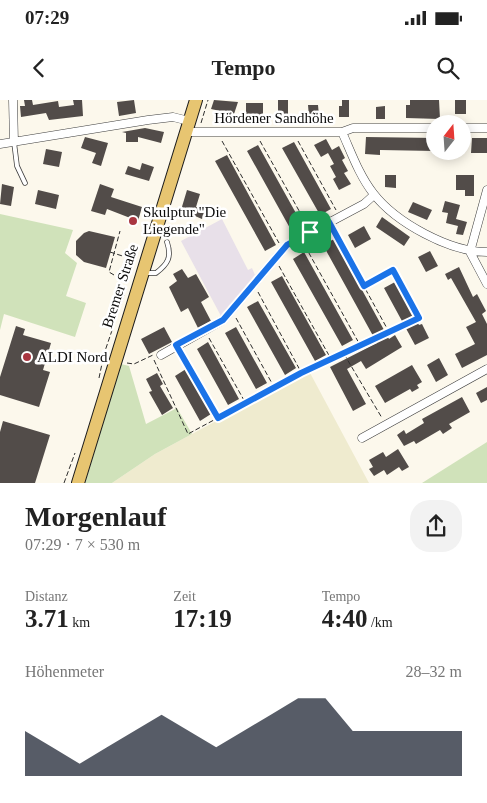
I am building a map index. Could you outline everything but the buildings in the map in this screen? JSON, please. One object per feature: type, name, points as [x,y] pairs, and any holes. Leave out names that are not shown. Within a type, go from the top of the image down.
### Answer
[{"type":"main road","name":"Bremer Straße","points":[[78,483],[114,361],[196,100]]},
{"type":"street","points":[[12,100],[14,142]]},
{"type":"street","name":"Hördener Sandhöhe","points":[[0,144],[173,117],[187,126],[217,132],[342,132],[365,182],[374,195],[393,213],[433,237],[470,252],[487,252]]},
{"type":"street","points":[[342,132],[354,128],[426,128]]},
{"type":"street","points":[[471,128],[487,128]]},
{"type":"street","points":[[487,190],[470,252],[487,284]]},
{"type":"street","points":[[161,355],[223,320],[283,250],[310,232],[364,204],[374,195]]},
{"type":"street","points":[[362,438],[487,369]]},
{"type":"lane","points":[[14,142],[17,166],[25,183]]},
{"type":"lane","points":[[142,272],[156,273],[167,265],[170,254],[167,242]]},
{"type":"path","points":[[217,132],[283,250]]},
{"type":"path","points":[[255,132],[310,232]]},
{"type":"path","points":[[293,132],[339,217]]},
{"type":"path","points":[[329,222],[390,332]]},
{"type":"path","points":[[114,275],[109,272],[120,231]]},
{"type":"path","points":[[300,238],[361,346]]},
{"type":"path","points":[[110,252],[136,260]]},
{"type":"path","points":[[274,260],[332,359]]},
{"type":"path","points":[[152,355],[188,434],[301,373],[419,318],[393,270],[364,286]]},
{"type":"path","points":[[252,285],[301,373]]},
{"type":"path","points":[[230,311],[274,387]]},
{"type":"path","points":[[205,329],[246,402]]},
{"type":"path","points":[[176,345],[218,418]]},
{"type":"path","points":[[344,354],[386,425]]},
{"type":"path","points":[[114,361],[134,364],[152,355],[161,355]]},
{"type":"shaded area","points":[[222,219],[248,270],[252,268],[255,275],[221,316],[181,241]]},
{"type":"shaded area","points":[[309,371],[369,483],[112,483],[155,454]]},
{"type":"green space","points":[[0,214],[73,230],[65,253],[77,263],[66,296],[86,303],[75,337],[4,314],[0,330]]},
{"type":"green space","points":[[121,364],[129,366],[146,424],[177,408],[192,434],[155,454],[112,483],[85,483]]},
{"type":"green space","points":[[487,442],[487,483],[422,483]]},
{"type":"place","name":"Skulptur \"Die Liegende\"","points":[[133,221]]},
{"type":"place","name":"ALDI Nord","points":[[27,357]]},
{"type":"route","points":[[329,222],[364,286],[393,270],[419,318],[301,373],[218,418],[176,345],[223,320],[287,245],[310,232],[329,222]]}]
